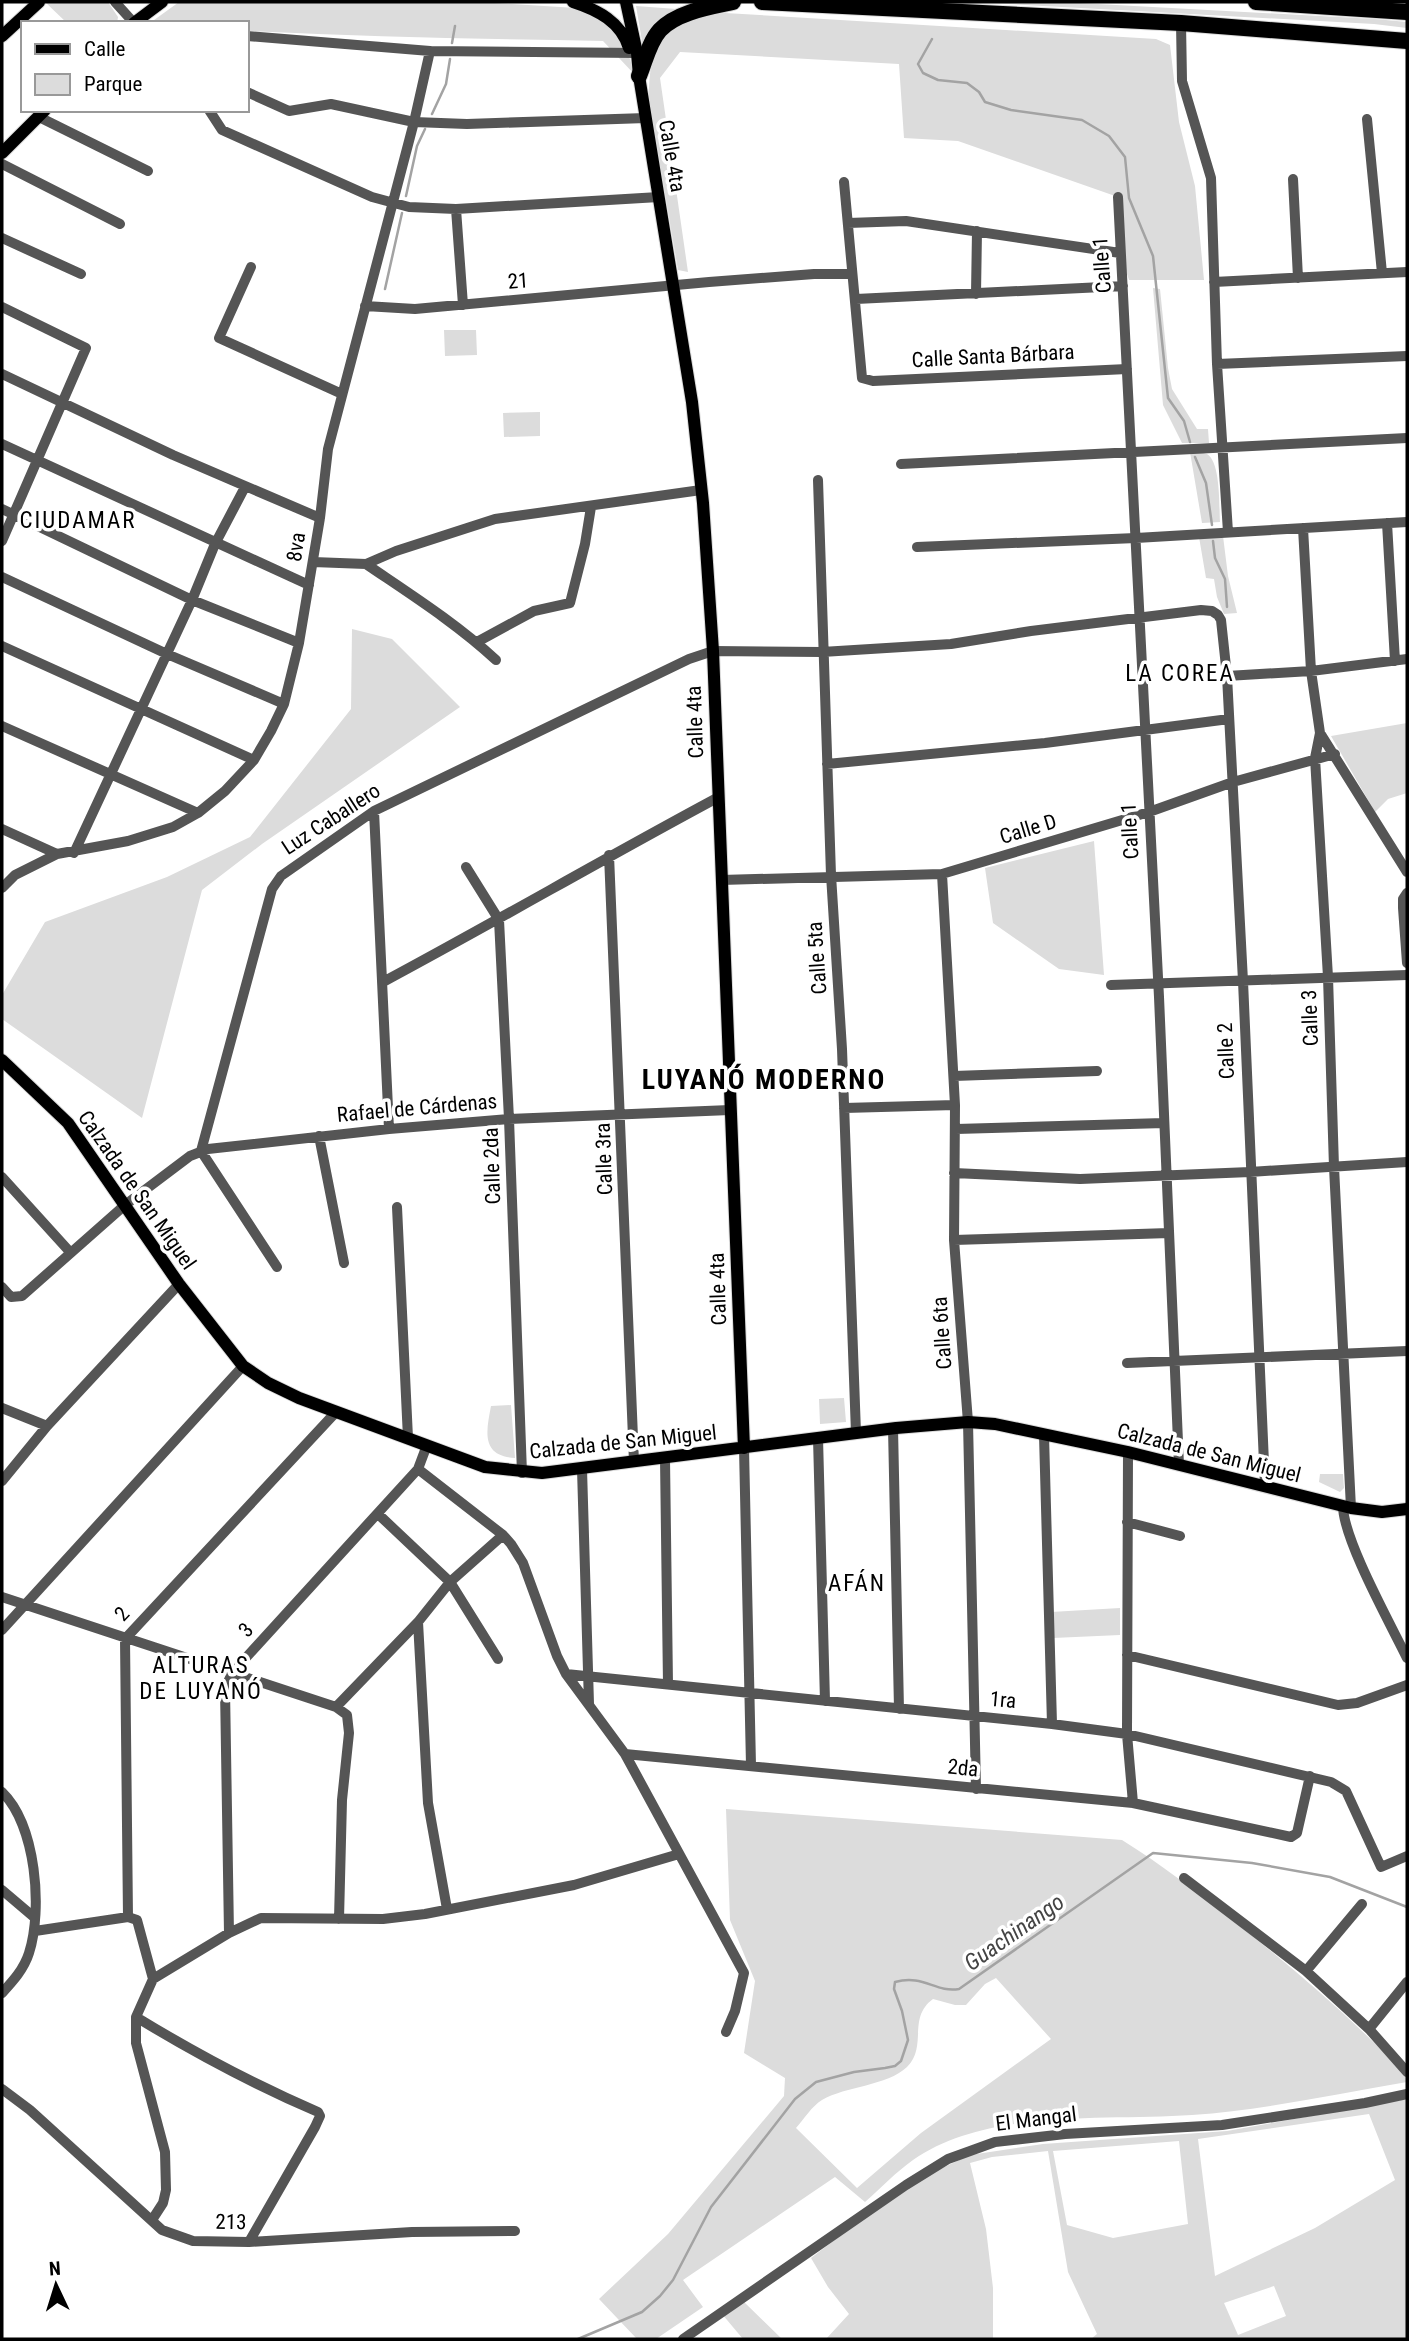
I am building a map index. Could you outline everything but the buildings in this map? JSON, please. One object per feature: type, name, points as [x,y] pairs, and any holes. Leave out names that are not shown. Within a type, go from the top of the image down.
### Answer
[{"type":"highway","points":[[639,76],[653,41],[661,29],[694,12],[733,2]]},
{"type":"highway","points":[[762,2],[1181,23],[1407,41]]},
{"type":"highway","points":[[1256,2],[1407,12]]},
{"type":"main road","points":[[2,36],[39,2]]},
{"type":"main road","points":[[137,21],[162,2]]},
{"type":"main road","points":[[573,2],[612,21],[626,36],[634,53]]},
{"type":"main road","points":[[626,2],[634,53]]},
{"type":"main road","name":"Calle 4ta","points":[[634,53],[692,402],[701,490],[713,652],[744,1448]]},
{"type":"main road","points":[[2,153],[42,113]]},
{"type":"main road","name":"Calzada de San Miguel","points":[[2,1060],[68,1123],[178,1284],[243,1366],[268,1383],[336,1412],[485,1467],[522,1473],[582,1469],[893,1428],[968,1422],[995,1424],[1128,1452],[1347,1507],[1382,1512],[1407,1509]]},
{"type":"street","points":[[115,2],[132,21]]},
{"type":"street","points":[[1181,23],[1182,81],[1211,178],[1217,364],[1228,532]]},
{"type":"street","points":[[248,36],[430,51],[634,53]]},
{"type":"street","name":"8va","points":[[2,888],[15,875],[57,854],[74,853],[139,838],[173,827],[198,813],[225,791],[254,760],[284,704],[299,643],[313,562],[328,449],[430,51]]},
{"type":"street","points":[[248,92],[289,111],[331,104],[414,121],[467,124],[646,118]]},
{"type":"street","points":[[210,112],[222,130],[372,197],[409,206],[456,209],[659,197]]},
{"type":"street","points":[[42,113],[148,171]]},
{"type":"street","points":[[1367,119],[1382,273]]},
{"type":"street","points":[[2,164],[120,224]]},
{"type":"street","points":[[1293,179],[1298,278]]},
{"type":"street","points":[[844,182],[856,299],[1123,286]]},
{"type":"street","name":"Calle 1","points":[[1118,197],[1158,984],[1179,1465]]},
{"type":"street","points":[[456,209],[463,305]]},
{"type":"street","points":[[848,223],[906,221],[1120,253]]},
{"type":"street","points":[[976,294],[977,231]]},
{"type":"street","points":[[2,238],[81,274]]},
{"type":"street","points":[[251,267],[219,338],[342,394]]},
{"type":"street","points":[[1214,282],[1407,272]]},
{"type":"street","name":"21","points":[[365,306],[415,309],[793,275],[852,274]]},
{"type":"street","name":"Calle Santa Bárbara","points":[[856,299],[862,378],[873,381],[1127,369]]},
{"type":"street","points":[[2,307],[86,348],[2,541]]},
{"type":"street","points":[[1217,364],[1407,356]]},
{"type":"street","points":[[2,374],[245,487],[320,518]]},
{"type":"street","points":[[901,464],[1407,438]]},
{"type":"street","points":[[2,444],[309,585]]},
{"type":"street","name":"Calle 5ta","points":[[818,480],[822,652],[844,1108],[856,1433]]},
{"type":"street","points":[[74,853],[192,600],[215,544],[245,487]]},
{"type":"street","points":[[313,562],[366,564],[396,551],[495,519],[701,490]]},
{"type":"street","points":[[477,642],[534,611],[570,603],[580,570],[591,507]]},
{"type":"street","points":[[2,509],[192,600],[299,643]]},
{"type":"street","points":[[916,547],[1136,538],[1407,522]]},
{"type":"street","points":[[1387,523],[1395,661]]},
{"type":"street","name":"Calle 3","points":[[1303,528],[1311,671],[1320,733],[1315,758],[1328,977],[1344,1354],[1345,1520],[1356,1550],[1407,1658]]},
{"type":"street","points":[[366,564],[477,642],[496,660]]},
{"type":"street","points":[[2,577],[167,654],[284,704]]},
{"type":"street","name":"Luz Caballero","points":[[201,1151],[272,889],[281,876],[374,811],[689,659],[713,652],[822,652],[951,644],[1027,631],[1201,610],[1212,611],[1218,615]]},
{"type":"street","name":"Calle 2","points":[[1218,615],[1222,625],[1227,676],[1233,782],[1265,1486]]},
{"type":"street","points":[[2,646],[254,760]]},
{"type":"street","points":[[1227,676],[1311,671],[1407,659]]},
{"type":"street","points":[[827,764],[1045,743],[1229,719]]},
{"type":"street","points":[[2,726],[198,813]]},
{"type":"street","points":[[1320,733],[1407,872]]},
{"type":"street","name":"Calle D","points":[[721,880],[943,874],[1149,812],[1233,782],[1335,754]]},
{"type":"street","points":[[383,982],[717,797]]},
{"type":"street","points":[[374,811],[389,1129]]},
{"type":"street","points":[[2,829],[57,854]]},
{"type":"street","name":"Calle 3ra","points":[[610,855],[634,1462]]},
{"type":"street","name":"Calle 2da","points":[[466,867],[499,920],[522,1473]]},
{"type":"street","name":"Calle 6ta","points":[[943,874],[956,1129],[954,1240],[968,1422],[975,1789]]},
{"type":"street","points":[[1407,893],[1403,899],[1403,908],[1407,963]]},
{"type":"street","points":[[1111,985],[1407,975]]},
{"type":"street","points":[[954,1076],[1097,1070]]},
{"type":"street","points":[[844,1108],[955,1105]]},
{"type":"street","name":"Rafael de Cárdenas","points":[[2,1287],[10,1297],[22,1296],[125,1205],[178,1164],[201,1151],[319,1136],[509,1119],[730,1110]]},
{"type":"street","points":[[956,1129],[1164,1123]]},
{"type":"street","points":[[319,1136],[344,1263]]},
{"type":"street","points":[[201,1151],[277,1267]]},
{"type":"street","points":[[954,1173],[1080,1179],[1407,1162]]},
{"type":"street","points":[[2,1177],[70,1252]]},
{"type":"street","points":[[397,1207],[408,1438]]},
{"type":"street","points":[[954,1240],[1169,1233]]},
{"type":"street","points":[[2,1481],[47,1426],[178,1284]]},
{"type":"street","points":[[1127,1363],[1407,1350]]},
{"type":"street","points":[[2,1630],[243,1366]]},
{"type":"street","points":[[2,1408],[47,1426]]},
{"type":"street","name":"2","points":[[153,1979],[132,1919],[125,1639],[336,1412]]},
{"type":"street","points":[[893,1428],[899,1709]]},
{"type":"street","points":[[1044,1435],[1052,1724]]},
{"type":"street","points":[[818,1438],[825,1701]]},
{"type":"street","name":"3","points":[[232,1673],[418,1469],[426,1445]]},
{"type":"street","points":[[744,1448],[751,1765]]},
{"type":"street","points":[[1128,1452],[1127,1734],[1133,1804]]},
{"type":"street","points":[[664,1459],[668,1684]]},
{"type":"street","points":[[418,1469],[503,1535],[523,1563],[566,1674],[625,1754],[744,1973],[735,2011],[726,2032]]},
{"type":"street","points":[[582,1469],[589,1704]]},
{"type":"street","points":[[378,1514],[450,1582],[498,1659]]},
{"type":"street","points":[[1127,1522],[1180,1536]]},
{"type":"street","points":[[336,1707],[418,1622],[450,1582],[503,1535]]},
{"type":"street","points":[[2,1597],[336,1707],[346,1715],[349,1733],[342,1800],[339,1919]]},
{"type":"street","points":[[418,1622],[428,1803],[447,1909]]},
{"type":"street","points":[[1127,1655],[1338,1705],[1357,1703],[1407,1685]]},
{"type":"street","points":[[229,1933],[225,1689],[232,1673]]},
{"type":"street","name":"1ra","points":[[566,1674],[1127,1734],[1331,1782],[1346,1791],[1381,1867],[1407,1856]]},
{"type":"street","name":"2da","points":[[625,1754],[1133,1804],[1291,1838],[1294,1836],[1310,1776]]},
{"type":"street","points":[[2,1792],[23,1821],[33,1862],[35,1918],[35,1931],[24,1964],[2,1993]]},
{"type":"street","points":[[152,2220],[163,2203],[166,2190],[165,2152],[136,2043],[136,2017],[153,1979],[261,1917],[383,1919],[574,1885],[679,1854]]},
{"type":"street","points":[[1184,1878],[1306,1971],[1369,2029],[1407,2071]]},
{"type":"street","points":[[2,1890],[35,1918]]},
{"type":"street","points":[[1306,1971],[1362,1904]]},
{"type":"street","points":[[35,1931],[132,1919]]},
{"type":"street","points":[[1369,2029],[1407,1982]]},
{"type":"street","points":[[136,2017],[262,2088],[318,2112],[320,2116],[315,2127],[249,2242]]},
{"type":"street","name":"213","points":[[2,2089],[30,2110],[162,2230],[193,2241],[249,2242],[412,2232],[514,2231]]},
{"type":"street","name":"El Mangal","points":[[683,2339],[906,2185],[948,2159],[995,2142],[1065,2134],[1222,2125],[1407,2094]]},
{"type":"green space","points":[[45,2],[108,2],[118,17],[117,21],[65,21]]},
{"type":"green space","points":[[179,2],[479,2],[576,8],[600,17],[626,47],[635,75],[603,41],[292,33],[248,31],[248,21],[153,21]]},
{"type":"green space","points":[[970,2],[1061,2],[1375,19],[1407,22],[1407,28],[1374,24]]},
{"type":"green space","points":[[636,6],[690,10],[644,53]]},
{"type":"green space","points":[[725,13],[1156,39],[1170,45],[1179,122],[1195,186],[1204,280],[1129,280],[1120,253],[1118,197],[958,141],[904,138],[899,64],[680,52],[660,78],[688,272],[678,270],[649,100],[652,62],[657,47],[674,27],[704,16]]},
{"type":"green space","points":[[1153,288],[1160,289],[1172,389],[1197,429],[1208,429],[1209,443],[1182,443],[1163,405]]},
{"type":"green space","points":[[444,330],[476,330],[477,355],[445,356]]},
{"type":"green space","points":[[540,412],[540,436],[504,437],[503,413]]},
{"type":"green space","points":[[1190,452],[1207,454],[1215,466],[1220,522],[1202,523]]},
{"type":"green space","points":[[1223,536],[1228,576],[1237,613],[1224,614],[1214,579],[1206,578],[1199,537]]},
{"type":"green space","points":[[352,629],[392,639],[460,707],[262,844],[202,890],[142,1118],[2,1019],[2,995],[45,922],[167,877],[250,837],[351,709]]},
{"type":"green space","points":[[1407,723],[1407,793],[1388,799],[1375,812],[1331,736]]},
{"type":"green space","points":[[1094,841],[1104,975],[1059,969],[993,923],[985,868]]},
{"type":"green space","points":[[844,1398],[846,1422],[820,1424],[819,1399]]},
{"type":"green space","points":[[511,1405],[515,1458],[496,1453],[491,1448],[487,1433],[491,1406]]},
{"type":"green space","points":[[1320,1474],[1343,1474],[1344,1488],[1340,1492],[1319,1482]]},
{"type":"green space","points":[[1120,1608],[1120,1635],[1053,1638],[1051,1612]]},
{"type":"green space","points":[[726,1809],[1122,1840],[1191,1888],[1300,1975],[1407,2076],[1407,2082],[1219,2113],[1011,2124],[943,2143],[913,2160],[865,2202],[835,2177],[683,2280],[703,2307],[656,2339],[637,2339],[599,2299],[668,2234],[784,2096],[785,2078],[744,2053],[755,1981],[730,1920]],"holes":[[[996,1978],[1051,2039],[921,2133],[857,2188],[796,2128],[822,2100],[889,2078],[907,2067],[916,2050],[921,2015],[933,1999],[966,2005],[985,1984]]]},
{"type":"green space","points":[[1407,2099],[1407,2339],[1091,2339],[1097,2334],[1068,2272],[1048,2151],[992,2157],[970,2163],[986,2229],[993,2288],[993,2339],[826,2339],[849,2314],[828,2287],[811,2258],[908,2184],[970,2155],[1043,2144],[1227,2131]],"holes":[[[1369,2114],[1395,2180],[1315,2228],[1215,2276],[1198,2139]],[[1179,2141],[1188,2224],[1113,2238],[1067,2225],[1053,2151]],[[1274,2286],[1286,2316],[1238,2335],[1224,2303]]]},
{"type":"green space","points":[[743,2301],[782,2339],[743,2339],[722,2314]]},
{"type":"waterway","points":[[452,43],[455,26]]},
{"type":"waterway","points":[[932,39],[918,64],[923,73],[938,80],[967,83],[979,92],[985,102],[1011,110],[1082,120],[1109,136],[1125,157],[1129,198],[1153,256],[1168,398],[1184,421],[1190,442]]},
{"type":"waterway","points":[[432,114],[446,84],[450,59]]},
{"type":"waterway","points":[[406,196],[417,146],[425,129]]},
{"type":"waterway","points":[[385,289],[402,213]]},
{"type":"waterway","points":[[1195,457],[1206,483],[1212,525]]},
{"type":"waterway","points":[[1213,541],[1215,558],[1225,579],[1227,607]]},
{"type":"waterway","name":"Guachinango","points":[[578,2339],[642,2312],[660,2296],[673,2280],[711,2207],[795,2099],[816,2082],[854,2072],[895,2066],[901,2061],[908,2040],[894,1989],[895,1982],[914,1980],[951,1990],[959,1989],[1153,1853],[1252,1863],[1330,1877],[1407,1907]]},
{"type":"district","name":"CIUDAMAR","points":[[78,520]]},
{"type":"district","name":"LA COREA","points":[[1180,673]]},
{"type":"district","name":"LUYANÓ MODERNO","points":[[764,1079]]},
{"type":"district","name":"AFÁN","points":[[857,1583]]},
{"type":"district","name":"ALTURAS DE LUYANÓ","points":[[201,1678]]}]
